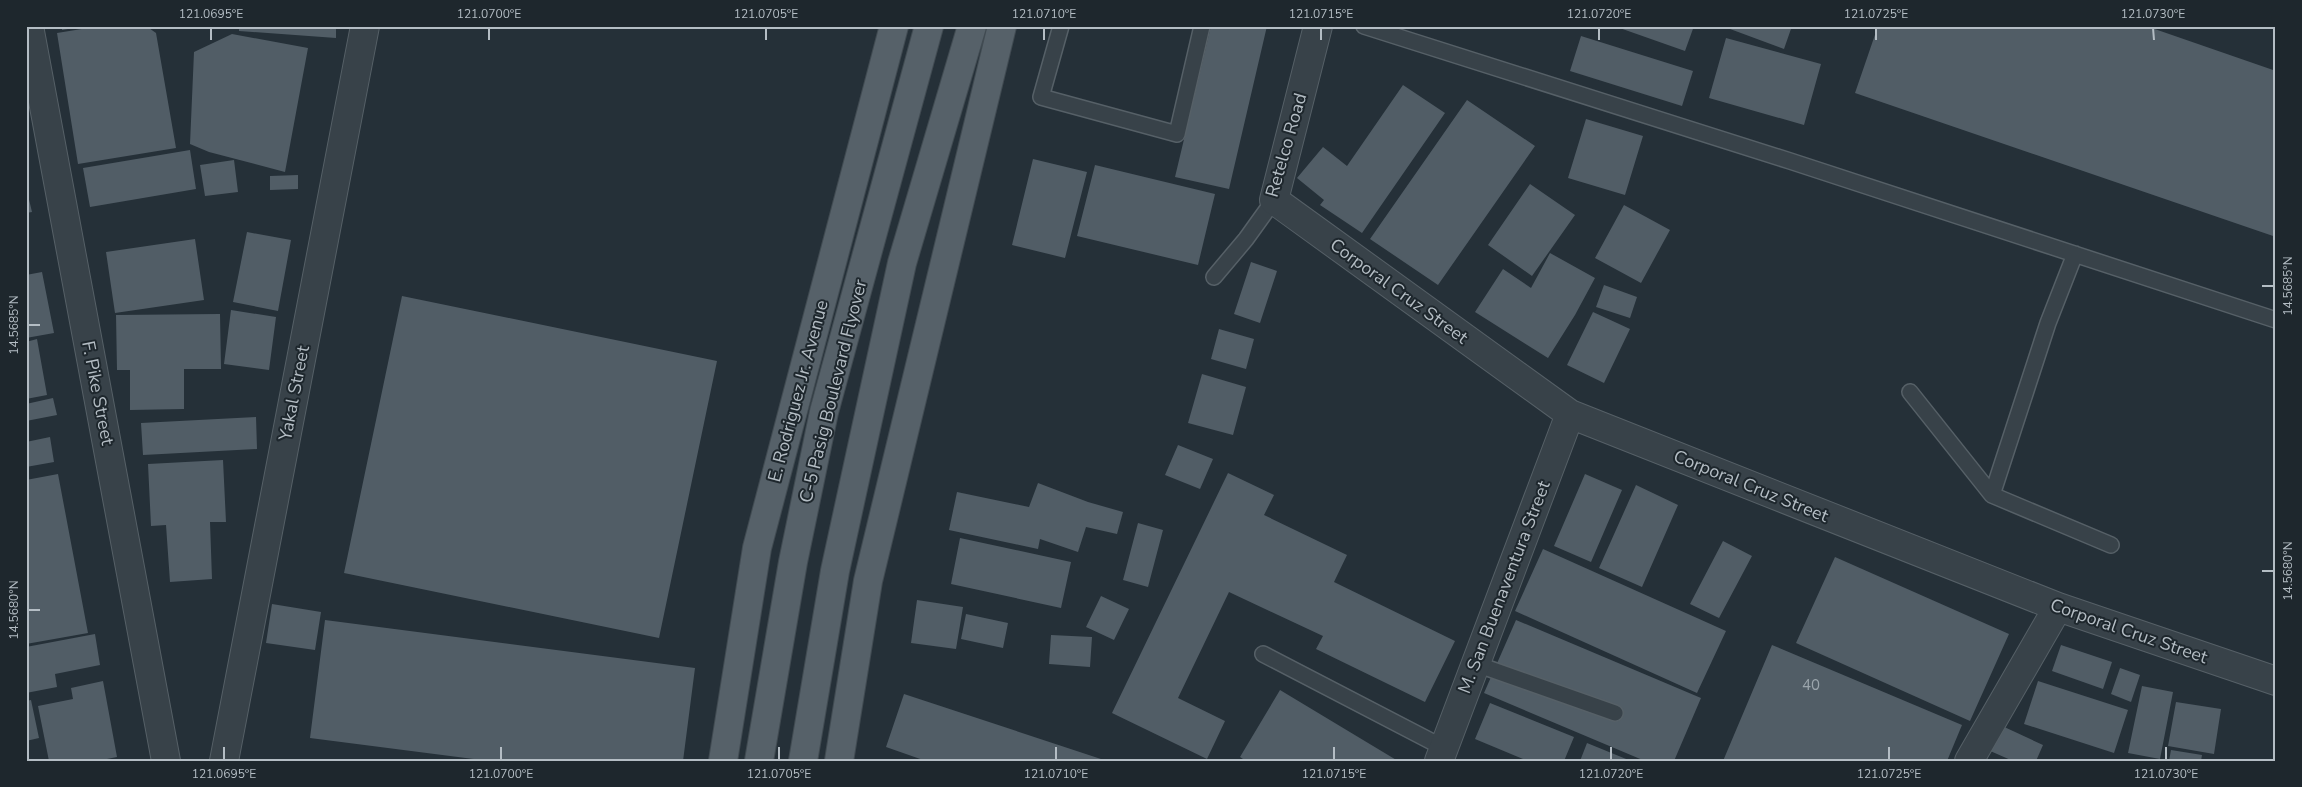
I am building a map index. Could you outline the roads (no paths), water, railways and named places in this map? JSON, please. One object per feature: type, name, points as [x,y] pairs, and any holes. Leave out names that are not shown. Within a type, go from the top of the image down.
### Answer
[{"type":"main road","name":"E. Rodriguez Jr. Avenue","points":[[723,761],[757,548],[894,26]]},
{"type":"main road","name":"C-5 Pasig Boulevard Flyover","points":[[760,761],[793,562],[824,412],[929,26]]},
{"type":"main road","points":[[803,761],[835,571],[902,263],[972,26]]},
{"type":"main road","points":[[838,761],[868,581],[1002,26]]},
{"type":"street","name":"F. Pike Street","points":[[29,26],[166,761]]},
{"type":"street","name":"Yakal Street","points":[[224,761],[366,26]]},
{"type":"street","name":"Retelco Road","points":[[1274,200],[1318,26]]},
{"type":"street","name":"Corporal Cruz Street","points":[[1274,200],[1570,414],[2058,607],[2276,681]]},
{"type":"street","name":"M. San Buenaventura Street","points":[[1442,754],[1570,414]]},
{"type":"street","points":[[1969,761],[2058,607]]},
{"type":"lane","points":[[1061,26],[1041,98],[1178,134],[1202,26]]},
{"type":"lane","points":[[1364,26],[1790,161],[2276,320]]},
{"type":"lane","name":"Retelco Road","points":[[1214,277],[1246,239],[1274,200]]},
{"type":"lane","points":[[1992,494],[2048,323],[2075,254]]},
{"type":"lane","points":[[1910,392],[1992,494],[2111,546]]},
{"type":"lane","points":[[1263,654],[1442,754]]},
{"type":"lane","points":[[1476,664],[1616,712]]}]
